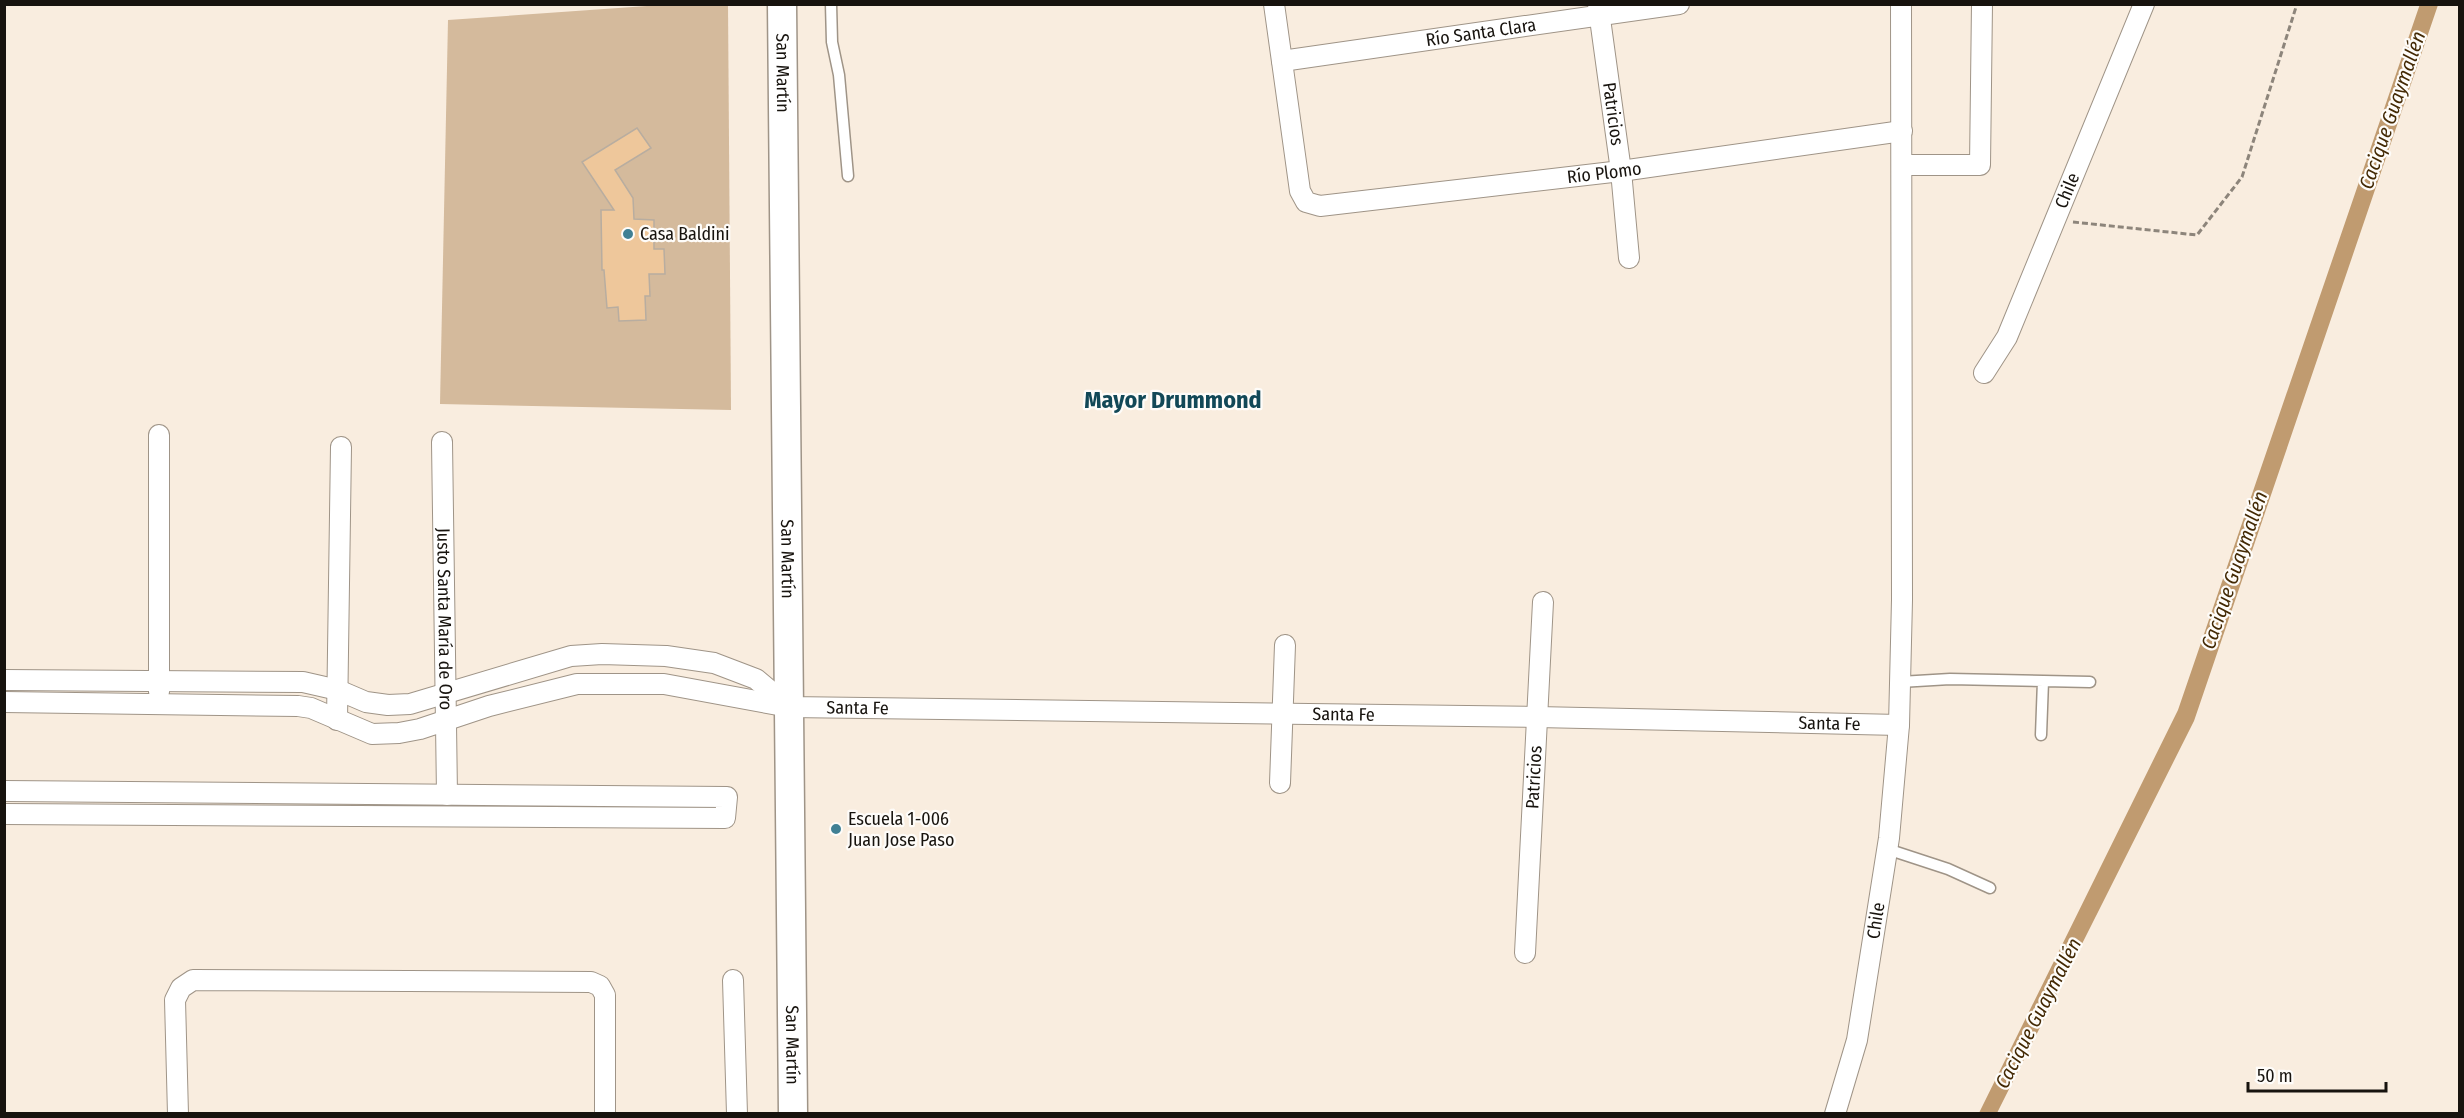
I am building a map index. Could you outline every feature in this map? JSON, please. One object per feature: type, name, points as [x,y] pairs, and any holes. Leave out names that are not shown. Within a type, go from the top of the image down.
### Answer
[{"type":"main road","name":"San Martín","points":[[782,4],[793,1113]]},
{"type":"street","points":[[1274,4],[1282,61]]},
{"type":"street","name":"Río Santa Clara","points":[[1282,61],[1599,10],[1679,4]]},
{"type":"street","name":"Chile","points":[[1835,1113],[1857,1040],[1887,849],[1899,725],[1902,165],[1900,4]]},
{"type":"street","points":[[1902,165],[1980,165],[1982,4]]},
{"type":"street","name":"Chile","points":[[1984,373],[2007,337],[2057,221],[2144,4]]},
{"type":"street","name":"Patricios","points":[[1599,10],[1621,171],[1629,258]]},
{"type":"street","name":"Río Plomo","points":[[1282,61],[1300,191],[1306,202],[1320,206],[1621,171],[1902,131]]},
{"type":"street","points":[[159,435],[159,704]]},
{"type":"street","name":"Justo Santa María de Oro","points":[[442,442],[447,795]]},
{"type":"street","points":[[337,720],[341,447]]},
{"type":"street","name":"Patricios","points":[[1526,952],[1543,602]]},
{"type":"street","points":[[1280,783],[1285,645]]},
{"type":"street","points":[[4,680],[303,682],[338,690],[366,702],[388,705],[410,704],[571,656],[624,654],[714,663],[756,679],[789,707]]},
{"type":"street","points":[[571,656],[577,684]]},
{"type":"street","points":[[711,693],[714,663]]},
{"type":"street","name":"Santa Fe","points":[[4,702],[298,706],[311,708],[372,734],[399,733],[489,706],[577,684],[664,684],[789,707],[1538,717],[1899,725]]},
{"type":"street","points":[[4,791],[727,796],[725,818],[4,814]]},
{"type":"street","points":[[178,1113],[175,1000],[181,988],[193,980],[591,982],[600,986],[605,995],[605,1113]]},
{"type":"street","points":[[732,980],[737,1113]]},
{"type":"lane","points":[[831,4],[832,42],[840,75],[848,176]]},
{"type":"lane","points":[[1900,682],[1950,679],[2090,682]]},
{"type":"lane","points":[[2041,735],[2043,681]]},
{"type":"lane","points":[[1887,849],[1948,869],[1990,888]]},
{"type":"path","points":[[2057,221],[2198,235],[2242,177],[2297,4]]},
{"type":"shaded area","points":[[661,5],[728,5],[731,410],[440,404],[448,20]]},
{"type":"water","name":"Cacique Guaymallén","points":[[2420,4],[2438,5],[2194,721],[1997,1113],[1979,1113],[2178,710]]},
{"type":"building","name":"Casa Baldini","points":[[637,128],[651,148],[615,170],[633,198],[634,219],[654,220],[654,249],[664,249],[665,274],[649,274],[650,296],[645,296],[646,320],[619,321],[618,307],[607,308],[604,270],[602,270],[601,210],[614,210],[582,162]]},
{"type":"place","name":"Casa Baldini","points":[[628,234]]},
{"type":"place","name":"Escuela 1-006 Juan Jose Paso","points":[[836,829]]},
{"type":"district","name":"Mayor Drummond","points":[[1173,400]]}]
